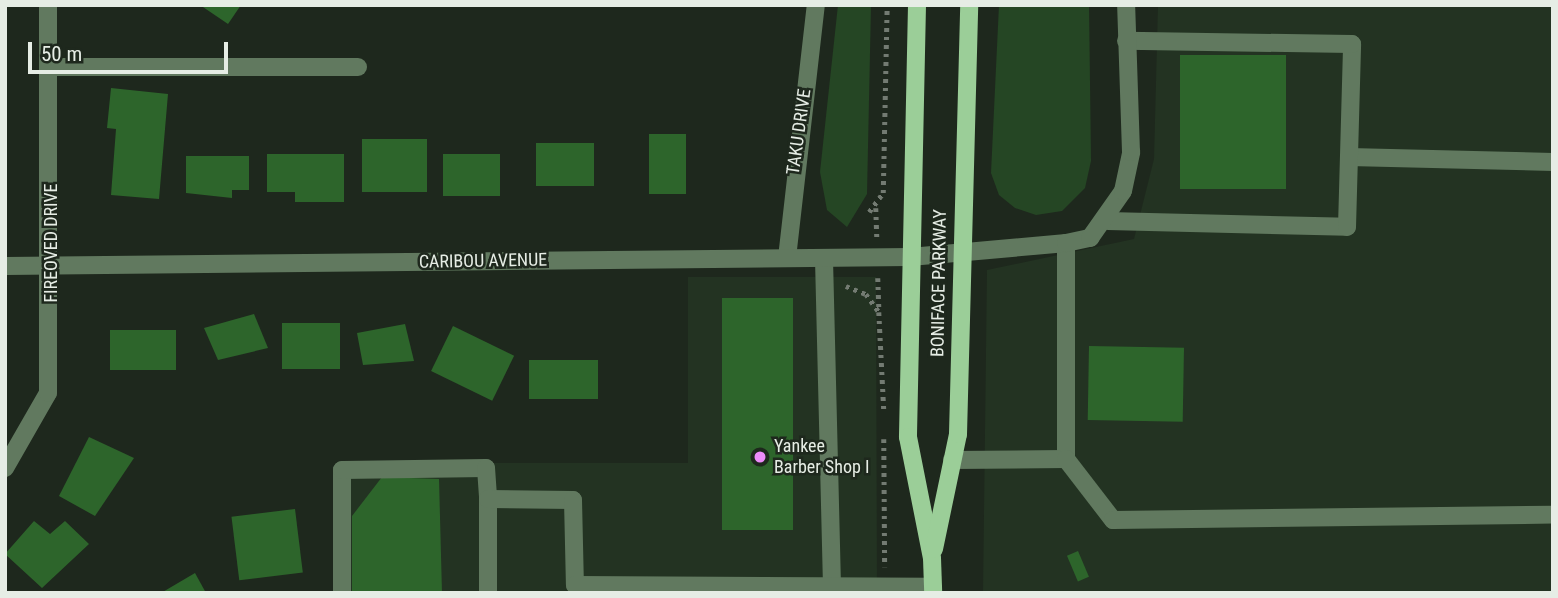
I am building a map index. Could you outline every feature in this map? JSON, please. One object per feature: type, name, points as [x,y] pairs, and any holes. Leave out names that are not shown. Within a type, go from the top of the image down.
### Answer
[{"type":"main road","name":"BONIFACE PARKWAY","points":[[917,5],[908,437],[932,558],[933,590]]},
{"type":"main road","name":"BONIFACE PARKWAY","points":[[932,558],[953,460],[969,5]]},
{"type":"street","name":"FIREOVED DRIVE","points":[[5,468],[48,393],[53,265],[48,5]]},
{"type":"street","name":"TAKU DRIVE","points":[[787,258],[816,5]]},
{"type":"street","points":[[1126,5],[1126,41],[1131,152],[1108,220],[1348,227],[1352,44],[1126,41]]},
{"type":"street","points":[[49,67],[358,67]]},
{"type":"street","points":[[1349,157],[1553,162]]},
{"type":"street","name":"CARIBOU AVENUE","points":[[5,266],[910,257],[1066,243],[1090,237],[1108,220]]},
{"type":"street","points":[[1066,243],[1066,459],[1113,520],[1553,515]]},
{"type":"street","points":[[824,259],[832,585]]},
{"type":"street","points":[[953,460],[1066,459]]},
{"type":"street","points":[[342,593],[342,470],[486,468],[488,593]]},
{"type":"street","points":[[488,499],[573,500],[575,584],[832,585],[933,590]]},
{"type":"path","points":[[869,212],[883,193],[887,5]]},
{"type":"path","points":[[825,281],[866,294],[878,312],[884,421]]},
{"type":"path","points":[[884,435],[886,587]]},
{"type":"shaded area","points":[[1158,5],[1553,5],[1553,593],[983,593],[987,270],[1134,239],[1154,159]]},
{"type":"shaded area","points":[[688,277],[876,277],[877,593],[347,593],[347,463],[688,463]]},
{"type":"green space","points":[[838,5],[871,5],[867,194],[847,227],[827,210],[820,172]]},
{"type":"green space","points":[[999,5],[1089,5],[1091,161],[1085,188],[1062,211],[1036,215],[1015,208],[999,195],[991,173]]},
{"type":"building","points":[[200,5],[241,5],[228,24]]},
{"type":"building","points":[[1180,55],[1286,55],[1286,189],[1180,189]]},
{"type":"building","points":[[111,88],[168,94],[159,199],[111,195],[116,129],[107,128]]},
{"type":"building","points":[[649,134],[686,134],[686,194],[649,194]]},
{"type":"building","points":[[362,139],[427,139],[427,192],[362,192]]},
{"type":"building","points":[[536,143],[594,143],[594,186],[536,186]]},
{"type":"building","points":[[267,154],[344,154],[344,202],[295,202],[295,192],[267,192]]},
{"type":"building","points":[[443,154],[500,154],[500,196],[443,196]]},
{"type":"building","points":[[186,156],[249,156],[249,190],[232,190],[232,198],[186,193]]},
{"type":"building","points":[[722,298],[793,298],[793,530],[722,530]]},
{"type":"building","points":[[254,314],[268,348],[218,360],[204,328]]},
{"type":"building","points":[[282,323],[340,323],[340,369],[282,369]]},
{"type":"building","points":[[405,324],[414,361],[363,365],[357,333]]},
{"type":"building","points":[[453,326],[514,356],[492,401],[431,371]]},
{"type":"building","points":[[110,330],[176,330],[176,370],[110,370]]},
{"type":"building","points":[[1089,346],[1184,348],[1183,422],[1088,420]]},
{"type":"building","points":[[529,360],[598,360],[598,399],[529,399]]},
{"type":"building","points":[[89,437],[134,458],[95,516],[59,496]]},
{"type":"building","points":[[382,477],[439,479],[442,593],[352,593],[352,516]]},
{"type":"building","points":[[295,509],[303,573],[239,580],[231,517]]},
{"type":"building","points":[[34,521],[50,534],[65,521],[89,544],[42,588],[5,554]]},
{"type":"building","points":[[1078,551],[1089,577],[1078,581],[1067,556]]},
{"type":"building","points":[[195,573],[206,593],[161,593]]},
{"type":"place","name":"Yankee Barber Shop I","points":[[760,457]]}]
